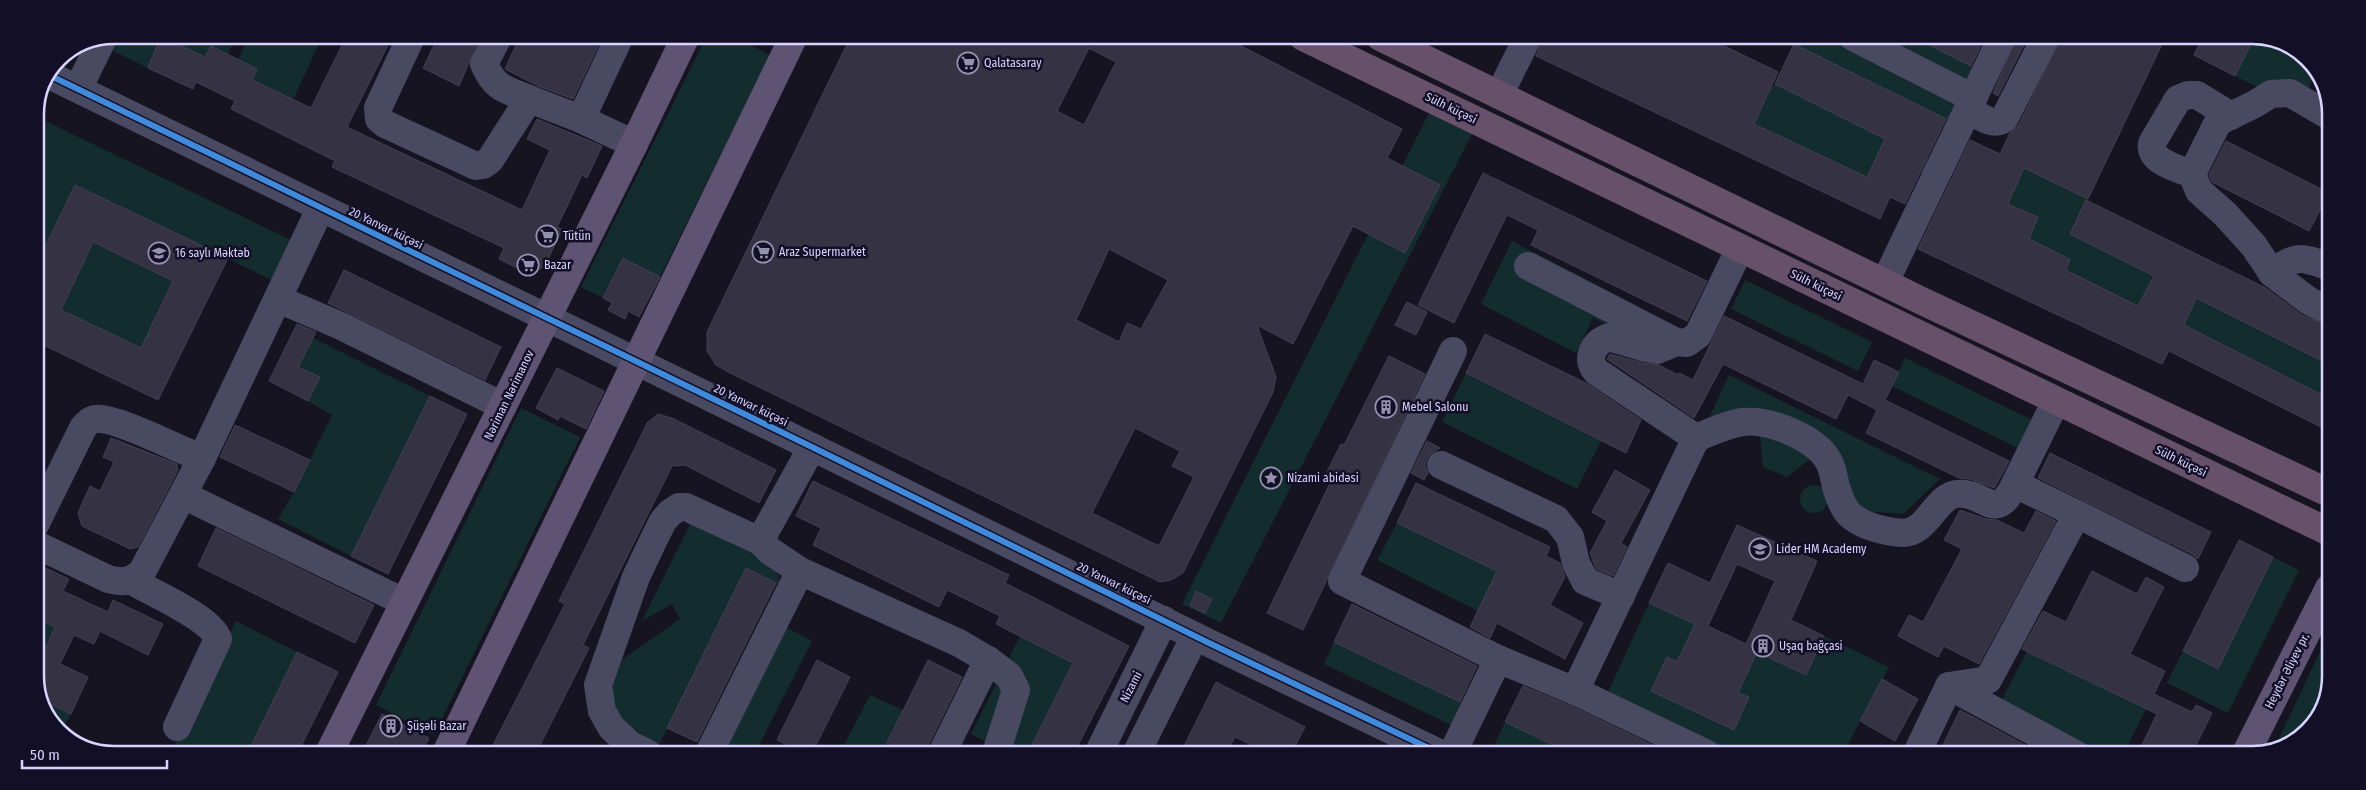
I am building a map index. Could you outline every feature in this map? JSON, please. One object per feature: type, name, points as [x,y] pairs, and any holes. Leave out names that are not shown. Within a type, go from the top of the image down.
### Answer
[{"type":"highway","name":"Sülh küçəsi","points":[[1319,44],[2322,529]]},
{"type":"highway","points":[[1394,44],[1885,282],[2322,490]]},
{"type":"main road","name":"Nəriman Nərimanov","points":[[332,746],[634,144],[682,44]]},
{"type":"main road","points":[[449,746],[790,44]]},
{"type":"main road","name":"Heydər Əliyev pr.","points":[[2250,746],[2322,602]]},
{"type":"street","points":[[408,44],[378,108],[379,120],[476,166],[483,165],[490,160],[529,99]]},
{"type":"street","points":[[495,44],[484,64],[497,86],[581,119],[634,144]]},
{"type":"street","points":[[581,119],[616,44]]},
{"type":"street","points":[[1499,95],[1524,44]]},
{"type":"street","points":[[1865,44],[1970,104],[1994,122],[2000,122],[2004,119],[2043,44]]},
{"type":"street","points":[[1885,282],[1999,44]]},
{"type":"street","points":[[78,90],[100,45]]},
{"type":"street","name":"20 Yanvar küçəsi","points":[[54,78],[1195,636],[1425,746]]},
{"type":"street","points":[[2192,174],[2218,122],[2271,94],[2290,93],[2322,107]]},
{"type":"street","points":[[2231,116],[2197,95],[2188,95],[2178,99],[2152,143],[2150,150],[2155,158],[2192,174],[2199,191],[2225,214],[2254,246],[2272,273],[2308,302],[2322,308]]},
{"type":"street","points":[[132,581],[142,572],[202,458],[320,209]]},
{"type":"street","points":[[1528,266],[1676,342],[1687,343],[1698,335],[1740,248]]},
{"type":"street","points":[[2272,273],[2289,260],[2305,259],[2322,264]]},
{"type":"street","points":[[278,299],[341,326],[503,406]]},
{"type":"street","points":[[1676,342],[1657,350],[1609,337],[1596,345],[1590,358],[1591,366],[1696,438]]},
{"type":"street","points":[[1453,351],[1342,581],[1498,659],[1575,691],[1690,746]]},
{"type":"street","points":[[1575,691],[1696,438],[1714,430],[1743,422],[1771,425],[1800,436],[1819,449],[1829,462],[1836,488],[1848,514],[1856,519],[1893,532],[1906,533],[1923,524],[1946,498],[1956,494],[1968,495],[1993,505],[2001,504],[2008,499],[2056,401]]},
{"type":"street","points":[[44,507],[83,428],[88,422],[96,419],[120,424],[202,458]]},
{"type":"street","points":[[760,541],[812,447]]},
{"type":"street","points":[[1441,465],[1556,519],[1570,537],[1576,563],[1585,580],[1621,596]]},
{"type":"street","points":[[2015,484],[2185,568]]},
{"type":"street","points":[[183,495],[404,602]]},
{"type":"street","points":[[634,746],[611,728],[602,711],[598,685],[636,577],[663,521],[679,507],[686,507],[760,541],[770,552],[800,570],[958,643],[988,660],[1009,676],[1016,690],[998,746]]},
{"type":"street","points":[[1950,686],[1988,680],[2077,514]]},
{"type":"street","points":[[44,548],[108,579],[121,582],[132,581],[204,621],[216,632],[218,639],[178,727]]},
{"type":"street","points":[[712,746],[800,570]]},
{"type":"street","name":"Nizami","points":[[1102,746],[1164,620]]},
{"type":"street","points":[[1140,746],[1195,636]]},
{"type":"street","points":[[1447,746],[1498,659]]},
{"type":"street","points":[[945,746],[988,660]]},
{"type":"street","points":[[1920,746],[1950,686]]},
{"type":"street","points":[[1950,686],[2060,746]]},
{"type":"green space","points":[[114,44],[158,44],[148,68],[111,50]]},
{"type":"green space","points":[[178,44],[233,44],[228,54],[211,46],[205,57]]},
{"type":"green space","points":[[246,44],[319,44],[293,100],[252,80],[257,69],[238,60]]},
{"type":"green space","points":[[703,44],[749,44],[770,55],[660,277],[623,258],[603,298],[581,287]]},
{"type":"green space","points":[[1794,44],[1927,44],[1978,69],[1954,123]]},
{"type":"green space","points":[[2251,44],[2261,44],[2279,49],[2298,61],[2312,78],[2305,110],[2235,76]]},
{"type":"green space","points":[[1775,84],[1935,163],[1926,175],[1879,153],[1867,177],[1754,124],[1771,87]]},
{"type":"green space","points":[[1429,113],[1472,134],[1221,623],[1182,604]]},
{"type":"green space","points":[[44,120],[295,242],[276,282],[75,185],[44,249]]},
{"type":"green space","points":[[2025,166],[2088,199],[2071,234],[2322,361],[2322,395],[2184,325],[2190,311],[2138,306],[2066,270],[2070,259],[2029,239],[2038,216],[2008,204]]},
{"type":"green space","points":[[1512,241],[1636,305],[1622,333],[1593,318],[1576,353],[1481,304]]},
{"type":"green space","points":[[92,242],[173,281],[141,349],[61,310]]},
{"type":"green space","points":[[1745,280],[1872,342],[1858,371],[1731,309]]},
{"type":"green space","points":[[313,338],[430,396],[351,556],[278,519],[294,492],[332,415],[308,401],[320,377],[298,367]]},
{"type":"green space","points":[[1905,358],[2032,420],[2018,448],[1892,386]]},
{"type":"green space","points":[[1466,373],[1601,441],[1577,489],[1442,422]]},
{"type":"green space","points":[[1729,375],[1940,479],[1903,514],[1853,510],[1810,459],[1787,477],[1763,467],[1760,436],[1710,416]]},
{"type":"green space","points":[[521,408],[580,437],[434,735],[376,705]]},
{"type":"green space","points":[[1814,485],[1824,489],[1828,499],[1824,509],[1814,513],[1804,509],[1800,499],[1804,489]]},
{"type":"green space","points":[[698,508],[762,536],[782,586],[746,568],[658,746],[631,732],[612,707],[612,684],[623,659],[680,619],[672,604],[642,621]]},
{"type":"green space","points":[[1397,523],[1517,580],[1478,611],[1377,560]]},
{"type":"green space","points":[[2273,557],[2299,570],[2228,713],[2167,683],[2183,651],[2218,668]]},
{"type":"green space","points":[[1649,603],[1695,624],[1689,638],[1712,649],[1651,691],[1748,698],[1715,682],[1750,667],[1757,652],[1806,675],[1824,636],[1889,667],[1847,746],[1713,746],[1607,694]]},
{"type":"green space","points":[[767,617],[812,641],[759,746],[721,746]]},
{"type":"green space","points":[[236,621],[297,652],[251,746],[174,746]]},
{"type":"green space","points":[[44,622],[55,627],[44,652]]},
{"type":"green space","points":[[1020,636],[1073,663],[1032,746],[995,746],[971,734]]},
{"type":"green space","points":[[1334,642],[1468,706],[1457,728],[1324,664]]},
{"type":"green space","points":[[2322,648],[2322,685],[2315,707],[2305,722],[2295,732],[2277,742]]},
{"type":"green space","points":[[2027,651],[2146,709],[2128,746],[2073,746],[1997,709]]},
{"type":"green space","points":[[870,695],[903,710],[885,746],[844,746]]},
{"type":"green space","points":[[49,704],[71,714],[65,726],[58,719]]},
{"type":"green space","points":[[1505,722],[1555,746],[1494,746]]},
{"type":"building","points":[[158,44],[178,44],[205,57],[211,46],[257,69],[252,80],[311,108],[343,44],[388,44],[347,127],[522,210],[550,150],[527,139],[537,119],[602,146],[587,178],[582,175],[557,227],[562,229],[546,264],[537,272],[527,273],[499,259],[504,248],[332,167],[335,161],[231,109],[235,101],[196,82],[193,89],[148,68]]},
{"type":"building","points":[[435,44],[477,44],[459,86],[423,68]]},
{"type":"building","points":[[516,44],[599,44],[573,99],[538,86],[505,69]]},
{"type":"building","points":[[847,44],[1237,44],[1402,129],[1387,158],[1440,185],[1405,253],[1353,226],[1293,344],[1257,325],[1276,377],[1273,392],[1183,573],[1171,580],[1160,582],[730,373],[716,365],[707,351],[707,332]],"holes":[[[1089,48],[1116,62],[1084,125],[1057,111]],[[1109,249],[1168,280],[1141,329],[1127,323],[1119,342],[1076,320]],[[1135,428],[1180,451],[1172,466],[1194,477],[1159,546],[1092,513]]]},
{"type":"building","points":[[1541,44],[1720,44],[1778,72],[1754,124],[1867,177],[1885,139],[1775,84],[1794,44],[1946,119],[1905,204],[1890,197],[1880,219],[1536,56]]},
{"type":"building","points":[[1927,44],[1982,44],[1971,66]]},
{"type":"building","points":[[2014,44],[2024,44],[1998,96],[1993,93]]},
{"type":"building","points":[[2058,44],[2162,44],[2088,199],[2024,168],[2008,204],[2038,217],[2029,239],[2070,259],[2066,270],[2138,306],[2154,276],[2070,234],[2086,200],[2266,288],[2302,315],[2322,323],[2322,361],[2196,298],[2184,325],[2322,395],[2322,428],[2169,351],[2162,364],[1918,249],[1970,140],[2000,154],[2010,133],[2018,126]]},
{"type":"building","points":[[2199,44],[2251,44],[2235,76],[2194,55]]},
{"type":"building","points":[[2226,141],[2322,189],[2322,206],[2309,231],[2212,182],[2209,175]]},
{"type":"building","points":[[1483,173],[1707,281],[1687,321],[1531,245],[1538,230],[1507,215],[1454,323],[1418,305]]},
{"type":"building","points":[[75,185],[228,258],[158,400],[44,345],[44,249]],"holes":[[[93,242],[173,281],[141,348],[61,310]]]},
{"type":"building","points":[[623,258],[660,277],[639,317],[628,311],[625,319],[608,310],[612,303],[603,298]]},
{"type":"building","points":[[344,270],[501,347],[485,380],[328,303]]},
{"type":"building","points":[[1407,302],[1427,312],[1416,335],[1395,325]]},
{"type":"building","points":[[1724,316],[1863,384],[1874,360],[1899,372],[1885,400],[2009,461],[1995,487],[1970,479],[1959,478],[1866,433],[1877,410],[1848,395],[1836,419],[1723,364],[1694,418],[1607,359],[1610,354],[1643,363],[1659,365],[1693,380]]},
{"type":"building","points":[[297,324],[316,332],[298,367],[320,377],[308,401],[269,381]]},
{"type":"building","points":[[1485,334],[1586,383],[1641,420],[1626,453],[1466,373]]},
{"type":"building","points":[[1389,356],[1425,374],[1303,630],[1267,613],[1333,477],[1326,474],[1341,444],[1344,445]]},
{"type":"building","points":[[557,368],[604,391],[586,429],[560,416],[558,420],[536,408]]},
{"type":"building","points":[[430,396],[467,414],[388,574],[351,556]]},
{"type":"building","points":[[658,414],[672,418],[776,470],[759,503],[685,465],[672,466],[583,645],[589,648],[540,746],[493,746],[565,604],[559,601],[647,423]]},
{"type":"building","points":[[235,425],[310,460],[294,492],[220,457]]},
{"type":"building","points":[[111,438],[177,464],[178,470],[138,547],[130,549],[82,526],[78,513],[90,486],[100,491],[114,462],[103,457]]},
{"type":"building","points":[[1427,441],[1440,448],[1427,458],[1425,466],[1428,473],[1424,480],[1411,473]]},
{"type":"building","points":[[2050,453],[2211,532],[2198,559],[2192,554],[2038,478]]},
{"type":"building","points":[[1615,470],[1650,490],[1621,543],[1627,547],[1613,576],[1596,569],[1590,553],[1607,521],[1592,512]]},
{"type":"building","points":[[813,481],[1009,575],[1005,583],[1129,646],[1078,746],[1032,746],[1073,663],[996,624],[1000,616],[947,590],[939,607],[813,545],[821,528],[796,516]]},
{"type":"building","points":[[1416,483],[1550,547],[1546,556],[1560,563],[1565,577],[1550,605],[1583,623],[1565,659],[1497,623],[1490,638],[1470,627],[1497,571],[1397,523]]},
{"type":"building","points":[[1960,510],[1986,519],[1997,520],[2024,533],[2036,511],[2056,521],[1979,664],[1944,646],[1938,657],[1898,636],[1909,615],[1923,622],[1962,549],[1944,540]]},
{"type":"building","name":"Uşaq bağçasi","points":[[1737,525],[1817,561],[1791,620],[1824,636],[1806,675],[1757,652],[1738,693],[1749,697],[1734,730],[1651,691],[1667,657],[1677,662],[1695,624],[1649,603],[1668,563],[1710,583]],"holes":[[[1737,564],[1775,581],[1746,644],[1708,626]]]},
{"type":"building","points":[[216,528],[374,605],[355,643],[198,566]]},
{"type":"building","points":[[2239,540],[2273,557],[2218,669],[2183,651]]},
{"type":"building","points":[[44,567],[69,579],[63,591],[108,612],[113,600],[163,624],[148,655],[100,631],[94,644],[74,635],[60,664],[88,677],[71,714],[49,704],[45,690],[44,652],[55,627],[44,622]]},
{"type":"building","points":[[746,568],[776,583],[697,742],[667,728]]},
{"type":"building","points":[[2092,571],[2137,594],[2146,577],[2164,587],[2130,654],[2165,671],[2154,694],[2192,712],[2196,705],[2212,713],[2196,746],[2141,746],[2157,714],[2022,649],[2043,611],[2066,622]]},
{"type":"building","points":[[1196,591],[1212,599],[1205,613],[1190,606]]},
{"type":"building","points":[[1352,604],[1477,666],[1460,702],[1334,642]]},
{"type":"building","points":[[297,652],[338,672],[301,746],[251,746]]},
{"type":"building","points":[[817,660],[850,677],[816,746],[789,746],[777,740]]},
{"type":"building","points":[[928,660],[962,677],[928,746],[885,746]]},
{"type":"building","points":[[1882,679],[1918,699],[1895,741],[1860,721]]},
{"type":"building","points":[[1216,682],[1305,727],[1295,746],[1254,746],[1235,737],[1230,746],[1184,746]]},
{"type":"building","points":[[1523,686],[1569,705],[1654,746],[1555,746],[1505,722]]},
{"type":"building","points":[[1960,710],[2027,746],[1942,746]]},
{"type":"building","name":"Şüşəli Bazar","points":[[382,714],[429,738],[425,746],[366,746]]},
{"type":"cycle path","points":[[54,78],[1209,643],[1424,746]]},
{"type":"place","name":"Qalatasaray","points":[[968,63]]},
{"type":"place","name":"Tütün","points":[[547,236]]},
{"type":"place","name":"Araz Supermarket","points":[[763,252]]},
{"type":"place","name":"16 saylı Məktəb","points":[[159,253]]},
{"type":"place","name":"Bazar","points":[[528,265]]},
{"type":"place","name":"Mebel Salonu","points":[[1386,407]]},
{"type":"place","name":"Nizami abidәsi","points":[[1271,478]]},
{"type":"place","name":"Lider HM Academy","points":[[1760,549]]},
{"type":"place","name":"Uşaq bağçasi","points":[[1763,646]]},
{"type":"place","name":"Şüşəli Bazar","points":[[391,726]]}]
